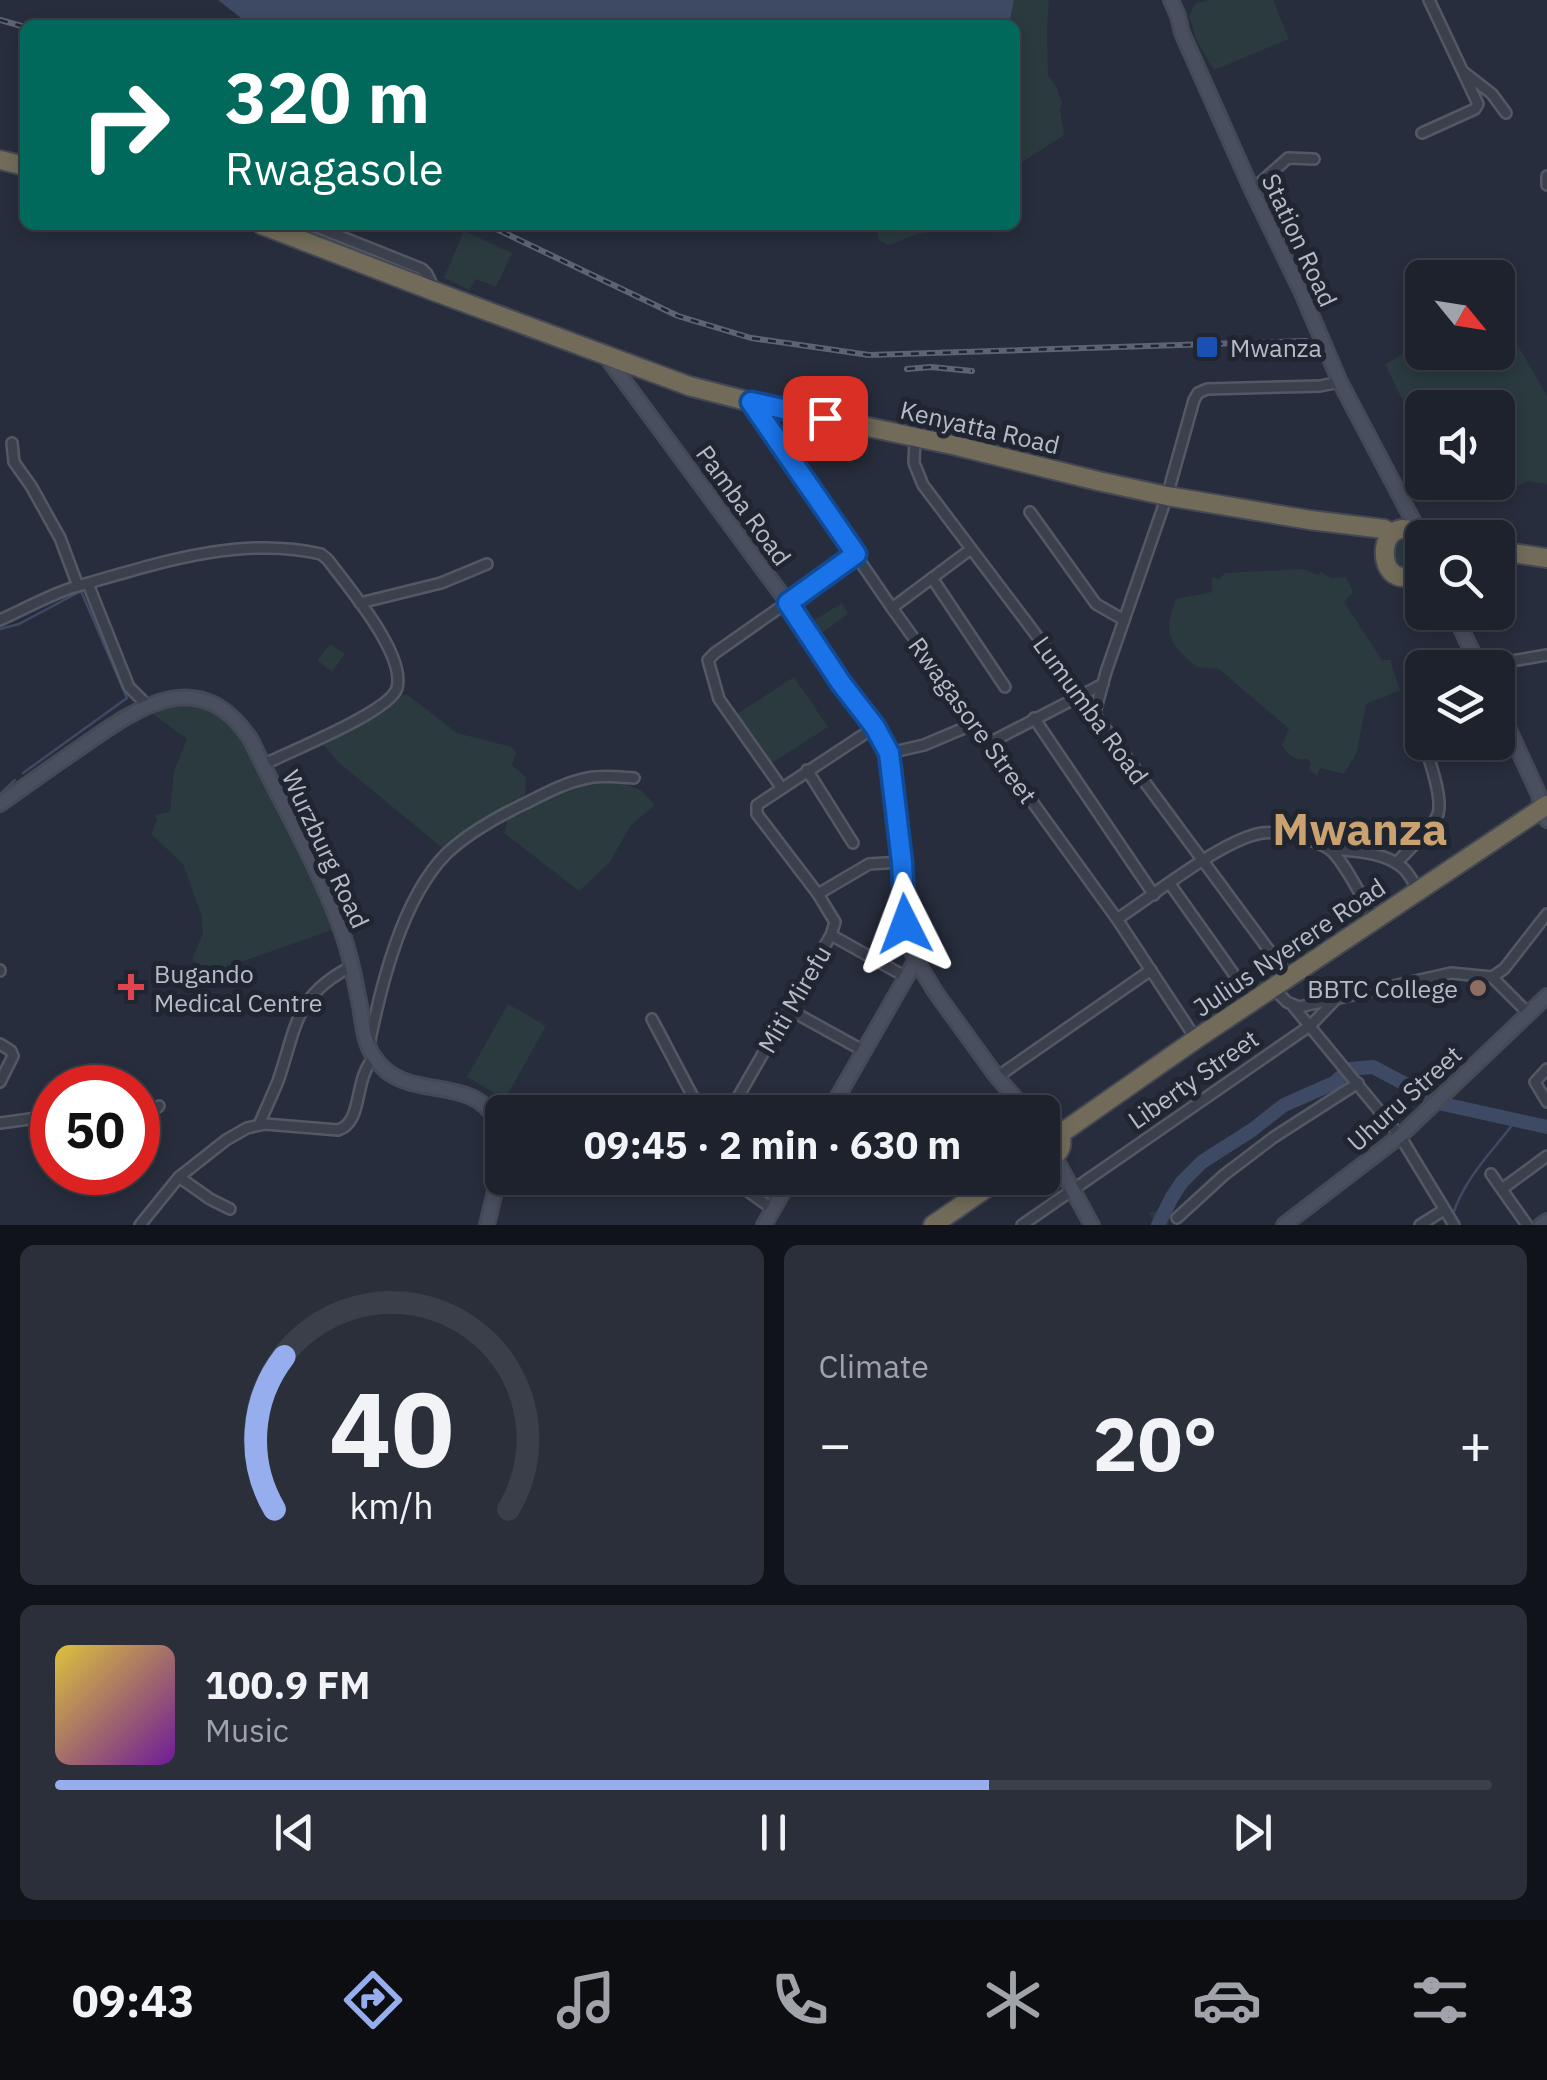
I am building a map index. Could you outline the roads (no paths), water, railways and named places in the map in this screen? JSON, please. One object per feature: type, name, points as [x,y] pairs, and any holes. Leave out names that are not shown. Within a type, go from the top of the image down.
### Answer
[{"type":"highway","name":"Kenyatta Road","points":[[275,230],[673,381],[751,402],[1167,496],[1392,534],[1405,530]]},
{"type":"highway","points":[[1355,527],[1383,554],[1388,568],[1405,575]]},
{"type":"highway","points":[[1383,554],[1392,534]]},
{"type":"highway","points":[[1515,553],[1547,558]]},
{"type":"highway","name":"Julius Nyerere Road","points":[[1060,1124],[1545,811]]},
{"type":"highway","points":[[933,1225],[977,1195]]},
{"type":"main road","name":"Station Road","points":[[1170,0],[1340,382],[1413,520]]},
{"type":"main road","points":[[1178,16],[1186,0]]},
{"type":"main road","name":"Pamba Road","points":[[605,354],[875,727],[889,753],[905,924],[916,960],[1012,1095]]},
{"type":"main road","points":[[1392,534],[1398,495]]},
{"type":"main road","name":"Wurzburg Road","points":[[0,804],[147,704],[193,698],[222,708],[240,724],[336,916],[372,1053]]},
{"type":"main road","points":[[1515,743],[1545,811]]},
{"type":"main road","points":[[838,1095],[916,960]]},
{"type":"main road","name":"Uhuru Street","points":[[1284,1225],[1400,1136],[1547,996]]},
{"type":"main road","points":[[372,1053],[382,1067],[403,1082],[464,1093],[478,1100],[496,1120],[502,1151],[487,1225]]},
{"type":"main road","points":[[1060,1174],[1092,1225]]},
{"type":"main road","points":[[764,1225],[781,1195]]},
{"type":"main road","points":[[1541,1225],[1547,1221]]},
{"type":"street","points":[[1429,0],[1463,71],[1476,86],[1499,101],[1506,112]]},
{"type":"street","points":[[1422,134],[1475,109],[1476,86]]},
{"type":"street","points":[[1252,190],[1288,158],[1314,160]]},
{"type":"street","points":[[1547,176],[1547,185]]},
{"type":"street","points":[[324,230],[422,269],[436,292]]},
{"type":"street","points":[[1094,716],[1198,392],[1340,382]]},
{"type":"street","name":"Rwagasore Street","points":[[751,402],[892,608],[1116,919],[1196,1039]]},
{"type":"street","name":"Lumumba Road","points":[[914,437],[917,475],[1202,862],[1281,983]]},
{"type":"street","points":[[12,443],[14,462],[60,538],[130,688],[147,704]]},
{"type":"street","points":[[1030,512],[1096,604],[1124,620]]},
{"type":"street","name":"Wurzburg Road","points":[[0,620],[83,585],[196,556],[250,549],[316,552],[324,556],[380,632],[397,681],[393,696],[359,719],[263,766]]},
{"type":"street","points":[[892,608],[971,549]]},
{"type":"street","points":[[782,787],[719,699],[708,662],[715,653],[856,554]]},
{"type":"street","points":[[360,603],[442,583],[487,564]]},
{"type":"street","points":[[932,578],[1005,687]]},
{"type":"street","points":[[1515,660],[1547,655]]},
{"type":"street","points":[[989,743],[1103,684]]},
{"type":"street","points":[[1034,718],[1154,895]]},
{"type":"street","points":[[889,753],[924,745],[976,723]]},
{"type":"street","name":"Miti Mirefu","points":[[739,1095],[835,928],[834,916],[756,810],[757,805],[875,727]]},
{"type":"street","points":[[1396,863],[1438,814],[1438,792],[1429,760]]},
{"type":"street","points":[[807,770],[852,843]]},
{"type":"street","points":[[1532,780],[1547,775]]},
{"type":"street","points":[[140,1225],[178,1178],[247,1128],[347,1128],[353,1120],[372,1053],[382,991],[408,912],[449,852],[501,815],[567,784],[586,778],[634,778]]},
{"type":"street","points":[[1116,919],[1241,839],[1264,832],[1396,863],[1419,890]]},
{"type":"street","points":[[1330,850],[1376,920]]},
{"type":"street","points":[[818,894],[869,864],[902,862]]},
{"type":"street","points":[[1170,884],[1253,1001]]},
{"type":"street","points":[[1293,1006],[1451,973],[1492,977],[1504,969],[1547,914]]},
{"type":"street","points":[[831,935],[906,977]]},
{"type":"street","points":[[259,1125],[298,1017],[325,982],[352,966]]},
{"type":"street","points":[[997,1077],[1151,970]]},
{"type":"street","points":[[1492,977],[1528,1013]]},
{"type":"street","points":[[1281,983],[1293,1006],[1400,1136],[1454,1225]]},
{"type":"street","name":"Liberty Street","points":[[1022,1225],[1311,1025],[1336,999]]},
{"type":"street","points":[[788,1010],[864,1051]]},
{"type":"street","points":[[652,1019],[692,1095]]},
{"type":"street","points":[[0,1044],[11,1051],[13,1058],[0,1082]]},
{"type":"street","points":[[1547,1069],[1535,1082],[1547,1102]]},
{"type":"street","points":[[1177,1218],[1224,1176],[1356,1081]]},
{"type":"street","points":[[0,1123],[30,1119]]},
{"type":"street","points":[[1502,1189],[1547,1156]]},
{"type":"street","points":[[1491,1174],[1527,1225]]},
{"type":"street","points":[[178,1178],[230,1209]]},
{"type":"street","points":[[752,1195],[773,1209]]},
{"type":"street","points":[[1420,1225],[1445,1212]]},
{"type":"water","points":[[218,0],[1014,0],[1010,20],[244,20]]},
{"type":"waterway","points":[[0,629],[19,624],[81,591],[127,698],[23,773]]},
{"type":"waterway","points":[[0,794],[15,780]]},
{"type":"waterway","points":[[1158,1225],[1182,1182],[1202,1162],[1284,1105],[1334,1083],[1350,1069],[1373,1067],[1443,1104],[1547,1127]]},
{"type":"waterway","points":[[1453,1214],[1472,1176],[1516,1120]]},
{"type":"railway","points":[[0,20],[20,26]]},
{"type":"railway","points":[[498,230],[678,316],[751,338],[869,355],[1306,341]]},
{"type":"railway","points":[[907,369],[972,371]]},
{"type":"place","name":"Mwanza","points":[[1207,347]]},
{"type":"place","name":"Bugando Medical Centre","points":[[131,987]]},
{"type":"place","name":"BBTC College","points":[[1478,988]]},
{"type":"district","name":"Mwanza","points":[[1360,828]]}]
